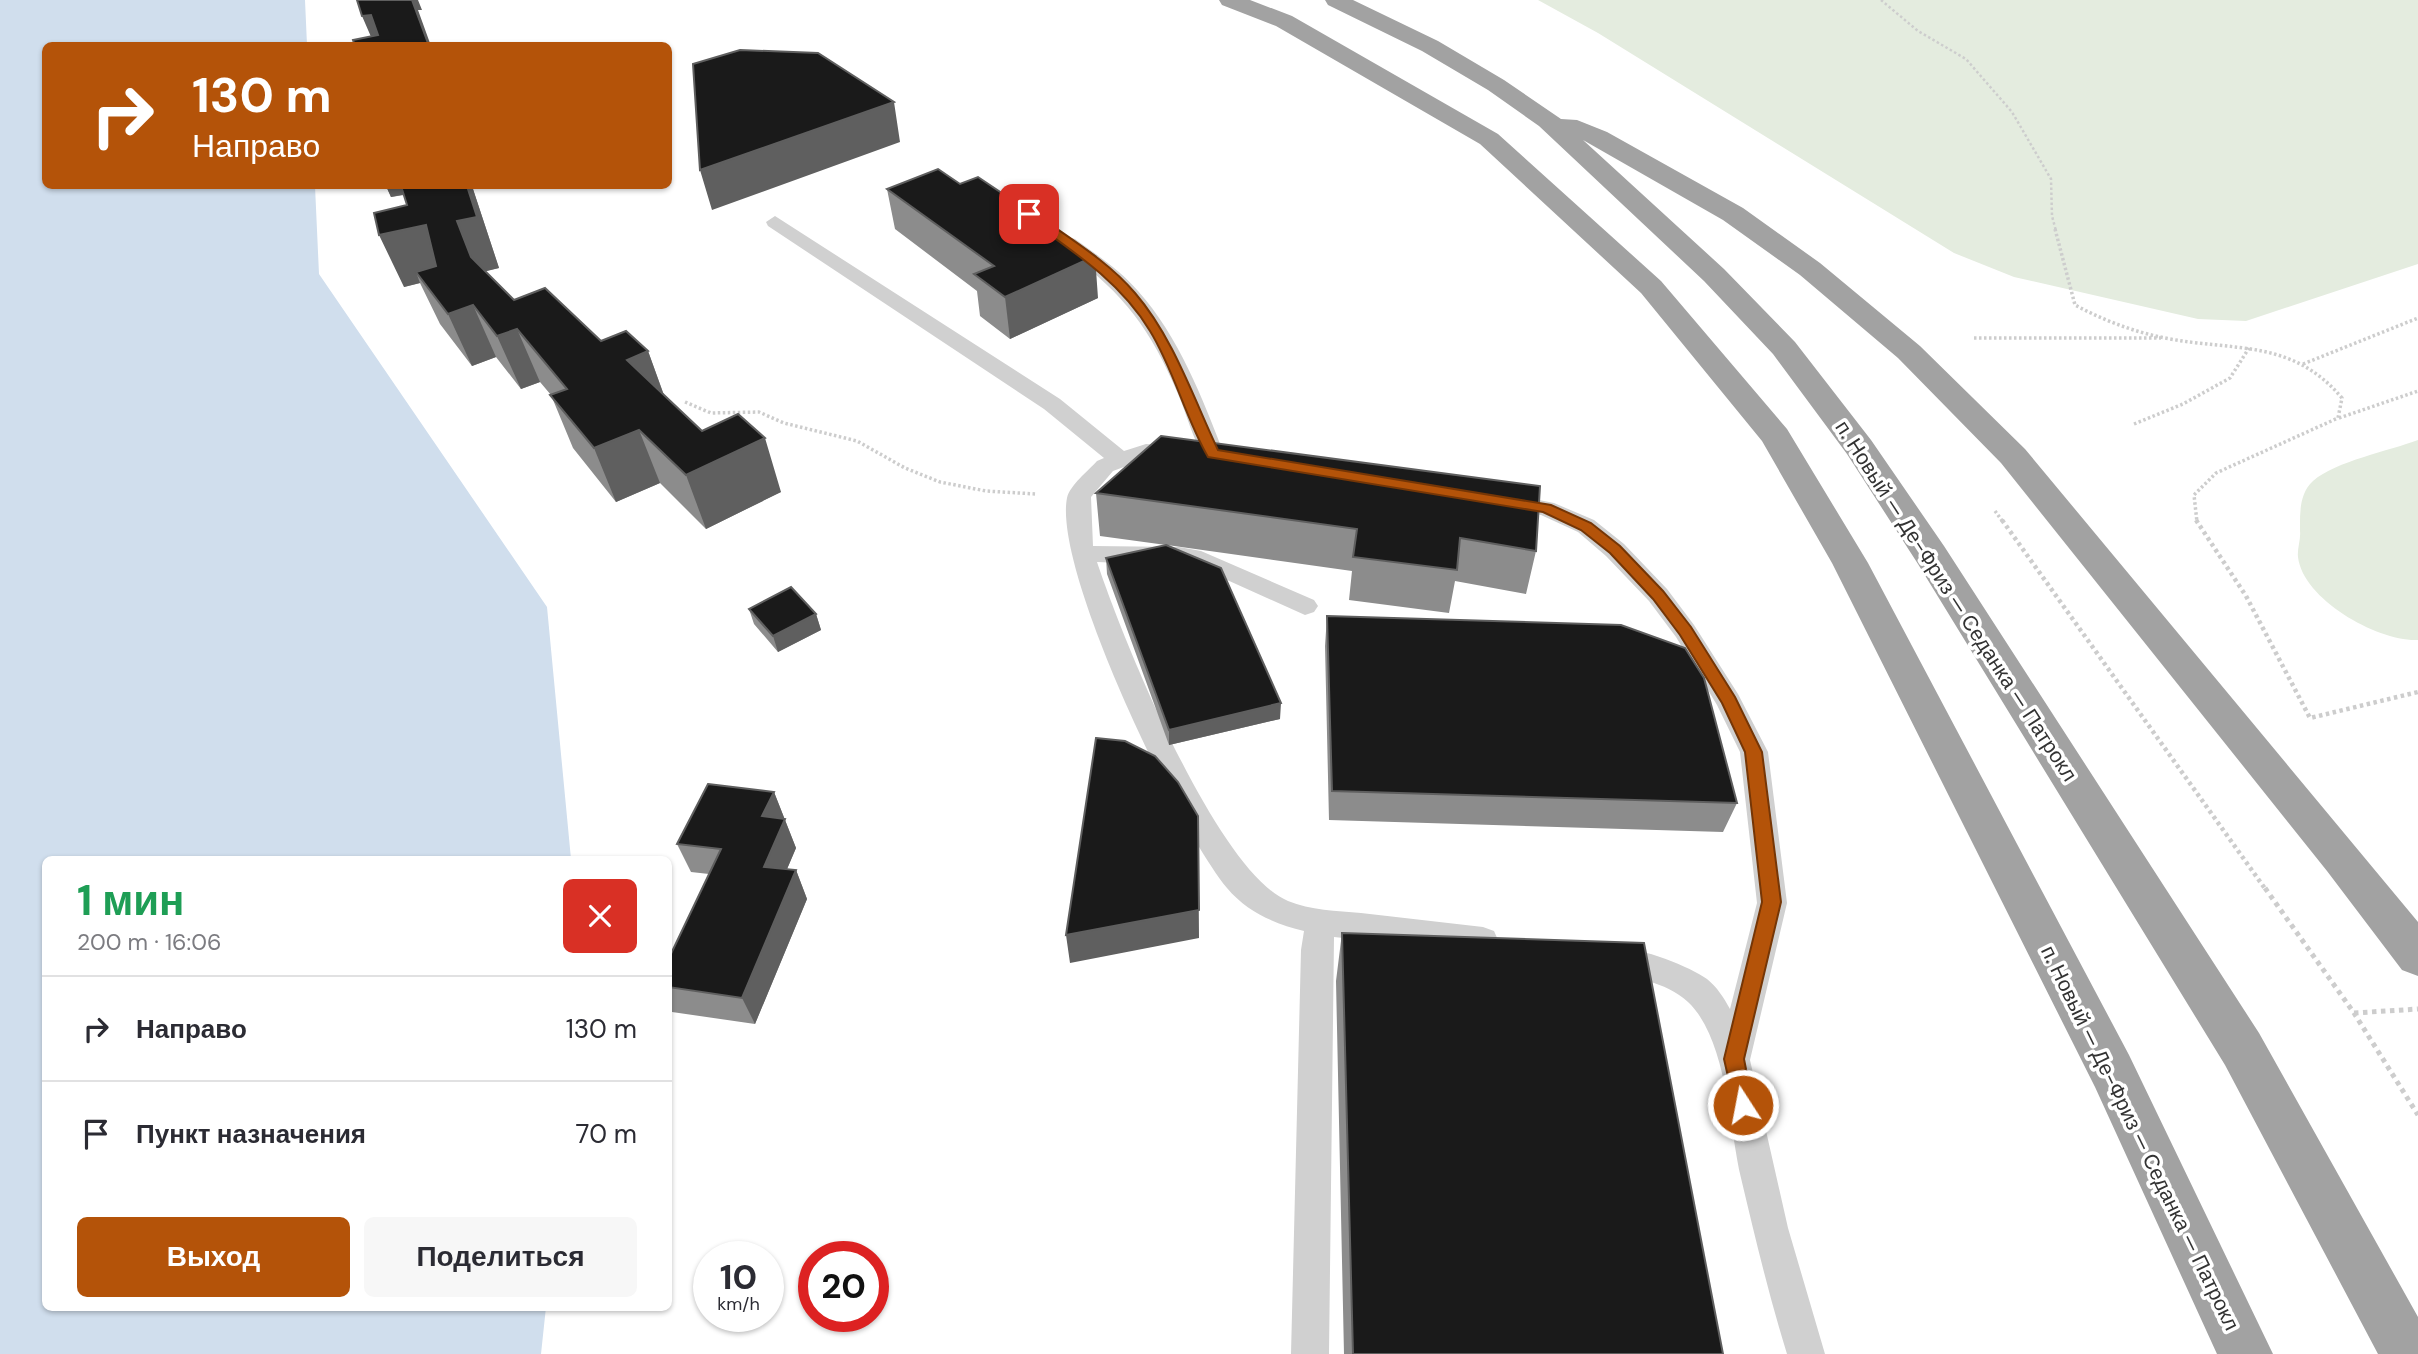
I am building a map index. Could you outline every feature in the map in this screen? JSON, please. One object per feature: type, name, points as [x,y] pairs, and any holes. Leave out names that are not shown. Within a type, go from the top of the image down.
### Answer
[{"type":"highway","name":"п. Новый — Де-Фриз — Седанка — Патрокл","points":[[1230,0],[1284,21],[1356,60],[1489,139],[1632,269],[1695,337],[1776,436],[1850,563],[2112,1071],[2245,1354]]},
{"type":"highway","name":"п. Новый — Де-Фриз — Седанка — Патрокл","points":[[1336,0],[1430,46],[1548,121],[1714,275],[1784,348],[1860,447],[2242,1049],[2408,1354]]},
{"type":"highway","points":[[1526,106],[1598,137],[1733,214],[1810,269],[1909,352],[2013,456],[2342,858],[2418,956]]},
{"type":"lane","points":[[775,222],[1052,404],[1119,458]]},
{"type":"lane","points":[[1054,232],[1107,271],[1131,295],[1157,331],[1225,456],[1146,451],[1119,458],[1105,466],[1079,496],[1078,531],[1082,554],[1097,600],[1177,785],[1238,880],[1278,912],[1321,922],[1508,944]]},
{"type":"lane","points":[[1480,496],[1546,508],[1586,526],[1615,550],[1658,595],[1685,631],[1729,701],[1754,752],[1772,902],[1734,1059]]},
{"type":"lane","points":[[1082,554],[1179,555],[1201,559],[1305,606]]},
{"type":"lane","points":[[1310,1354],[1315,950],[1321,922]]},
{"type":"lane","points":[[1587,955],[1613,959],[1669,976],[1699,992],[1714,1011],[1734,1059],[1752,1151],[1806,1354]]},
{"type":"path","points":[[1881,0],[1913,24],[1918,31],[1966,60],[2012,112],[2051,179],[2052,216],[2075,305],[2094,315],[2165,338]]},
{"type":"path","points":[[2303,365],[2418,318]]},
{"type":"path","points":[[1974,338],[2165,338],[2249,348],[2319,372],[2342,398],[2338,418]]},
{"type":"path","points":[[2134,425],[2230,379],[2249,348]]},
{"type":"path","points":[[2418,391],[2338,418],[2216,473],[2194,495],[2196,520],[2252,607],[2310,718],[2418,692]]},
{"type":"path","points":[[685,402],[711,413],[759,412],[784,423],[857,441],[905,468],[940,482],[986,491],[1079,496]]},
{"type":"path","points":[[1987,501],[2354,1013],[2418,1115]]},
{"type":"path","points":[[2354,1013],[2418,1009]]},
{"type":"shaded area","points":[[1538,0],[2418,0],[2418,264],[2246,321],[2198,319],[2014,277],[1954,253],[1598,33]]},
{"type":"shaded area","points":[[2418,440],[2418,640],[2402,639],[2364,626],[2328,603],[2303,573],[2298,554],[2301,504],[2308,486],[2313,481],[2349,462]]},
{"type":"water","points":[[0,0],[305,0],[307,42],[42,42],[42,189],[315,189],[319,274],[547,607],[571,856],[42,856],[42,1311],[546,1311],[541,1354],[0,1354]]},
{"type":"building","points":[[357,0],[412,0],[428,42],[354,42],[353,40],[378,35],[371,15],[362,16]]},
{"type":"building","points":[[740,50],[818,53],[894,102],[700,170],[693,64]]},
{"type":"building","points":[[938,169],[960,184],[978,177],[1095,256],[1005,297],[974,274],[994,266],[887,189]]},
{"type":"building","points":[[402,189],[468,189],[477,217],[457,221],[471,257],[514,300],[545,288],[601,341],[626,331],[648,351],[627,360],[702,431],[738,414],[765,438],[686,475],[639,430],[594,448],[550,395],[567,389],[517,329],[497,336],[473,305],[448,314],[416,272],[436,266],[426,225],[379,235],[374,213],[407,205]]},
{"type":"building","points":[[1161,436],[1540,486],[1536,551],[1460,538],[1457,570],[1353,557],[1357,529],[1096,493]]},
{"type":"building","points":[[1166,545],[1221,568],[1281,703],[1169,730],[1106,558]]},
{"type":"building","points":[[791,587],[816,614],[773,636],[749,609]]},
{"type":"building","points":[[1327,616],[1621,625],[1685,648],[1704,678],[1737,803],[1332,791]]},
{"type":"building","points":[[1096,738],[1125,741],[1155,756],[1178,782],[1198,816],[1199,910],[1066,935]]},
{"type":"building","points":[[708,784],[774,792],[762,816],[785,819],[764,867],[796,870],[742,998],[672,988],[672,952],[721,849],[677,844]]},
{"type":"building","points":[[1342,933],[1644,943],[1723,1354],[1353,1354]]},
{"type":"route","points":[[1029,214],[1107,271],[1131,295],[1157,331],[1193,405],[1213,454],[1546,508],[1586,526],[1615,550],[1658,595],[1685,631],[1729,701],[1754,752],[1772,902],[1734,1059],[1743,1105]]}]
